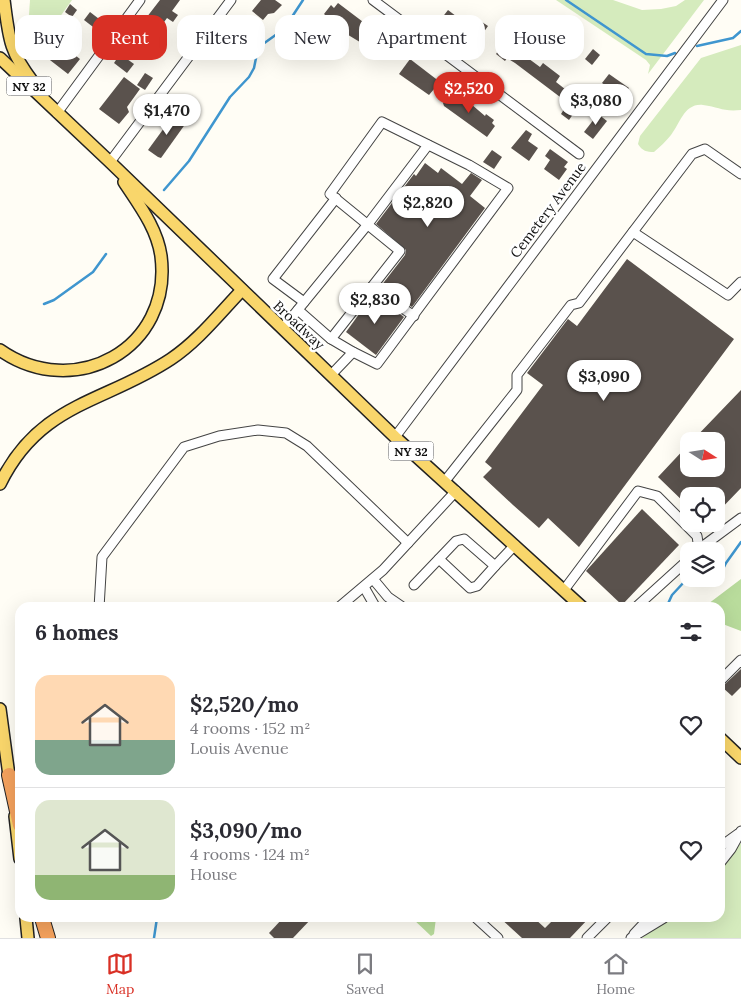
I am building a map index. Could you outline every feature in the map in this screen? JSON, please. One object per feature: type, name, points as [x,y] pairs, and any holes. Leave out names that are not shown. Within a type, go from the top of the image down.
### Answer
[{"type":"highway","points":[[9,775],[15,802]]},
{"type":"highway","points":[[43,922],[48,938]]},
{"type":"main road","points":[[4,0],[9,42],[13,54],[58,113]]},
{"type":"main road","name":"Broadway","points":[[0,58],[395,437],[446,481],[577,602]]},
{"type":"main road","points":[[0,350],[21,363],[34,368],[59,372],[83,369],[120,353],[142,333],[155,309],[162,282],[161,254],[152,226],[145,213],[110,162]]},
{"type":"main road","points":[[0,484],[15,458],[47,425],[86,400],[172,359],[197,337],[242,290]]},
{"type":"main road","points":[[0,709],[15,821]]},
{"type":"main road","points":[[725,746],[741,758]]},
{"type":"main road","points":[[26,922],[28,938]]},
{"type":"street","points":[[58,113],[140,0]]},
{"type":"street","points":[[110,162],[231,0]]},
{"type":"street","points":[[373,0],[578,154]]},
{"type":"street","name":"Cemetery Avenue","points":[[395,437],[723,0]]},
{"type":"street","points":[[298,310],[331,339],[376,364],[414,316],[508,188],[428,144],[382,122],[330,194],[400,251],[331,339]]},
{"type":"street","points":[[283,328],[368,224],[428,144]]},
{"type":"street","points":[[446,481],[517,390],[517,375],[570,305],[579,303],[692,154],[706,149],[741,174]]},
{"type":"street","points":[[304,302],[274,279],[336,198]]},
{"type":"street","points":[[633,232],[728,295],[741,282]]},
{"type":"street","points":[[372,287],[414,316]]},
{"type":"street","points":[[331,375],[353,352]]},
{"type":"street","points":[[99,602],[102,557],[184,447],[219,436],[258,430],[286,433],[307,446],[408,543]]},
{"type":"street","points":[[345,602],[373,579],[456,491]]},
{"type":"street","points":[[564,590],[638,491],[658,496],[697,536],[697,542]]},
{"type":"street","points":[[709,542],[741,518]]},
{"type":"street","points":[[414,585],[456,541],[464,539],[496,566]]},
{"type":"street","points":[[439,559],[470,588],[477,586],[515,545]]},
{"type":"street","points":[[642,602],[680,567]]},
{"type":"street","points":[[373,579],[388,597],[395,602]]},
{"type":"street","points":[[364,587],[373,602]]},
{"type":"street","points":[[725,676],[741,660]]},
{"type":"street","points":[[725,844],[740,833]]},
{"type":"street","points":[[725,857],[740,833]]},
{"type":"street","points":[[480,922],[498,938]]},
{"type":"street","points":[[587,938],[603,922]]},
{"type":"street","points":[[630,938],[645,922]]},
{"type":"street","points":[[630,938],[657,922]]},
{"type":"green space","points":[[30,0],[72,0],[61,15],[29,15]]},
{"type":"green space","points":[[556,0],[613,0],[642,10],[676,6],[685,0],[704,0],[648,74],[650,65],[646,60],[584,19],[584,15],[578,15]]},
{"type":"green space","points":[[741,45],[741,110],[703,105],[691,107],[683,115],[663,144],[654,152],[643,150],[638,144],[640,136],[701,58]]},
{"type":"green space","points":[[741,579],[741,631],[725,625],[725,602],[711,602]]},
{"type":"green space","points":[[741,843],[741,938],[642,938],[664,922],[725,922],[725,862]]},
{"type":"green space","points":[[416,922],[436,922],[434,934],[431,936]]},
{"type":"building","points":[[160,0],[180,0],[172,11],[178,15],[173,22],[167,18],[167,15],[148,15]]},
{"type":"building","points":[[261,0],[275,0],[282,5],[274,13],[268,14],[265,18],[265,15],[257,15],[252,11]]},
{"type":"building","points":[[338,3],[359,19],[359,42],[349,35],[349,15],[324,14],[331,5],[334,8]]},
{"type":"building","points":[[70,4],[77,10],[73,15],[65,12]]},
{"type":"building","points":[[448,10],[455,15],[444,15]]},
{"type":"building","points":[[90,12],[94,15],[92,15],[92,26],[84,20]]},
{"type":"building","points":[[593,49],[600,55],[592,65],[585,59]]},
{"type":"building","points":[[50,60],[79,60],[68,74]]},
{"type":"building","points":[[116,60],[128,60],[134,64],[127,73],[114,63]]},
{"type":"building","points":[[409,60],[411,60],[440,82],[429,95],[399,74]]},
{"type":"building","points":[[510,60],[530,60],[540,67],[543,63],[560,76],[556,82],[570,93],[577,91],[585,97],[569,120],[561,114],[568,103]]},
{"type":"building","points":[[145,73],[153,78],[145,90],[137,85]]},
{"type":"building","points":[[609,74],[629,88],[622,97],[602,83]]},
{"type":"building","points":[[124,77],[140,89],[127,107],[129,112],[119,124],[99,109]]},
{"type":"building","points":[[457,92],[485,116],[486,114],[494,120],[492,123],[495,126],[487,137],[444,106],[443,103],[451,93],[455,95]]},
{"type":"building","points":[[175,113],[186,123],[161,158],[158,157],[148,150]]},
{"type":"building","points":[[598,114],[607,121],[593,139],[584,132]]},
{"type":"building","points":[[526,130],[532,134],[528,141],[538,148],[529,161],[511,148]]},
{"type":"building","points":[[550,149],[568,162],[564,167],[567,169],[559,180],[544,169],[550,160],[545,156]]},
{"type":"building","points":[[492,150],[502,157],[494,169],[483,162]]},
{"type":"building","points":[[425,163],[438,173],[441,168],[462,184],[471,173],[482,180],[470,196],[485,208],[412,307],[381,286],[405,255],[406,250],[376,224],[414,174],[416,176]]},
{"type":"building","points":[[627,259],[734,339],[579,547],[548,518],[539,528],[513,505],[483,477],[492,468],[485,462],[543,385],[527,373],[568,319],[577,326]]},
{"type":"building","points":[[373,295],[404,317],[376,355],[346,332]]},
{"type":"building","points":[[741,390],[741,488],[725,505],[725,487],[680,487],[680,498],[658,477],[680,454],[680,478],[725,478],[725,432],[701,432]]},
{"type":"building","points":[[642,509],[679,545],[625,602],[619,602],[586,571]]},
{"type":"building","points":[[741,669],[741,687],[732,696],[725,690],[725,684]]},
{"type":"building","points":[[279,922],[308,922],[293,938],[274,938],[269,933]]},
{"type":"building","points":[[504,922],[538,922],[545,928],[551,922],[585,922],[570,938],[522,938]]},
{"type":"waterway","points":[[164,190],[189,161],[230,97],[249,77],[254,68],[257,53],[263,44],[284,29],[303,0]]},
{"type":"waterway","points":[[566,0],[646,54],[667,56],[675,53]]},
{"type":"waterway","points":[[697,46],[733,38],[741,31]]},
{"type":"waterway","points":[[44,304],[54,300],[93,272],[106,254]]},
{"type":"waterway","points":[[669,602],[672,595],[685,581],[694,580],[709,583],[717,581],[726,563],[741,542]]},
{"type":"waterway","points":[[154,938],[156,922]]}]
